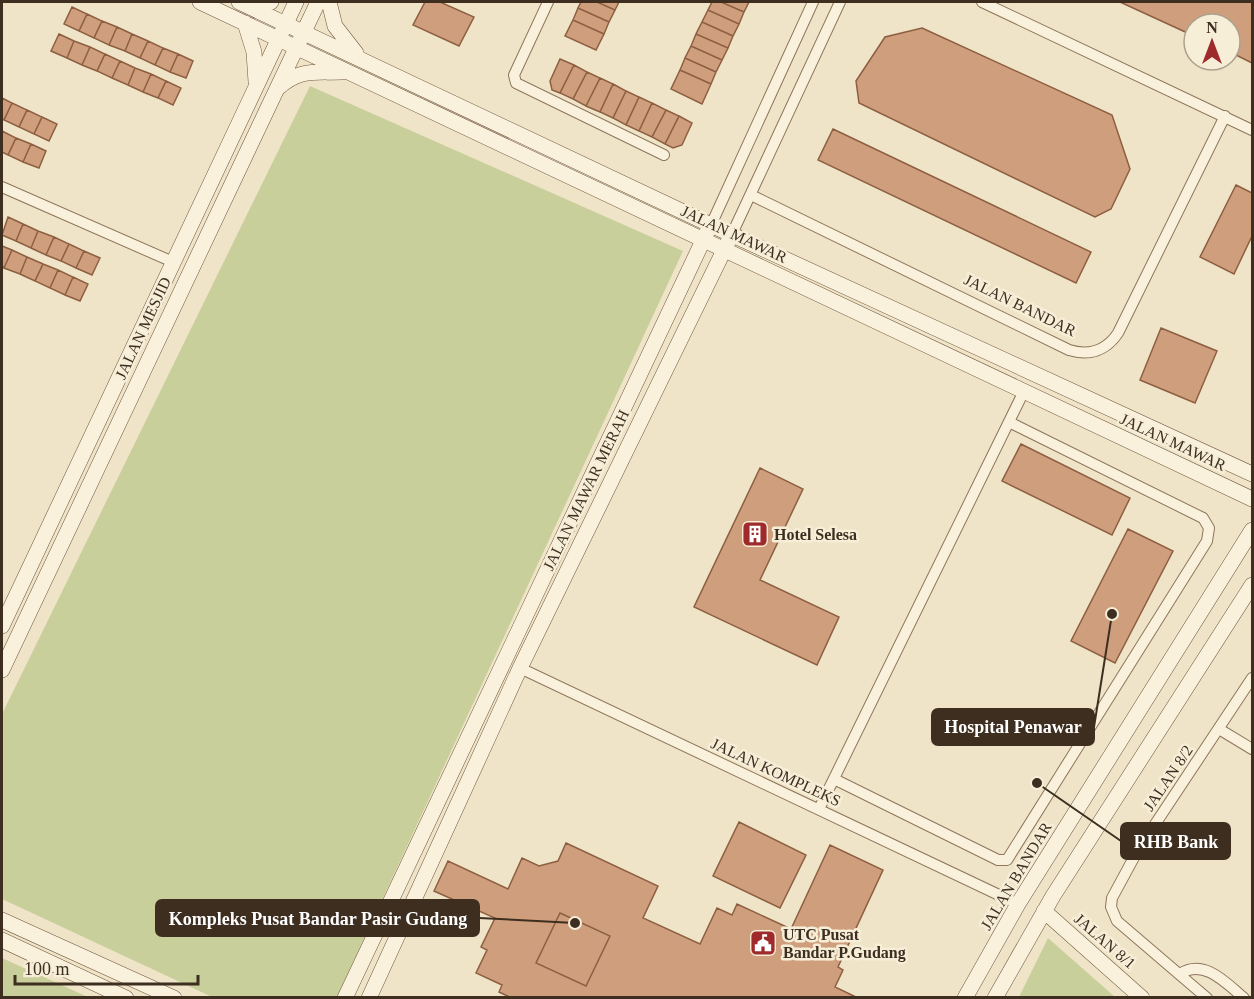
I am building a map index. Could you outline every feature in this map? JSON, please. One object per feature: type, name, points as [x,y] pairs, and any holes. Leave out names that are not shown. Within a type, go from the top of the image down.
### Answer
[{"type":"street","name":"JALAN MAWAR","points":[[200,2],[1252,499]]},
{"type":"street","name":"JALAN MAWAR","points":[[239,2],[711,225],[1252,474]]},
{"type":"street","points":[[246,2],[271,2]]},
{"type":"street","name":"JALAN MESJID","points":[[2,626],[296,2]]},
{"type":"street","name":"JALAN MESJID","points":[[2,670],[318,2]]},
{"type":"street","points":[[329,2],[335,26],[362,59]]},
{"type":"street","points":[[548,2],[514,75],[516,83],[664,155]]},
{"type":"street","name":"JALAN MAWAR MERAH","points":[[345,998],[711,225],[813,2]]},
{"type":"street","name":"JALAN MAWAR MERAH","points":[[369,998],[520,668],[751,195],[840,2]]},
{"type":"street","points":[[982,2],[1252,130]]},
{"type":"street","points":[[245,23],[254,52],[257,84]]},
{"type":"street","points":[[269,104],[279,87],[302,72],[348,72]]},
{"type":"street","name":"JALAN BANDAR","points":[[751,195],[1069,350],[1087,353],[1105,347],[1118,333],[1225,116]]},
{"type":"street","points":[[2,187],[173,262]]},
{"type":"street","points":[[819,809],[1024,391]]},
{"type":"street","points":[[834,779],[998,860],[1007,860],[1207,541],[1209,528],[1203,518],[1009,422]]},
{"type":"street","name":"JALAN BANDAR","points":[[965,998],[1018,904],[1252,530]]},
{"type":"street","points":[[995,998],[1044,911],[1252,585]]},
{"type":"street","name":"JALAN KOMPLEKS","points":[[520,668],[1018,904]]},
{"type":"street","name":"JALAN 8/2","points":[[1207,998],[1117,921],[1111,907],[1112,898],[1138,850],[1252,678]]},
{"type":"street","points":[[1219,729],[1252,749]]},
{"type":"street","name":"JALAN 8/1","points":[[1044,911],[1142,998]]},
{"type":"street","points":[[2,920],[174,998]]},
{"type":"street","points":[[2,940],[126,998]]},
{"type":"street","points":[[1180,974],[1191,969],[1204,969],[1218,976],[1244,998]]},
{"type":"green space","points":[[310,86],[683,251],[337,997],[212,997],[2,899],[2,714]]},
{"type":"green space","points":[[1048,938],[1115,997],[1019,997]]},
{"type":"green space","points":[[2,958],[88,997],[2,997]]},
{"type":"building","points":[[425,2],[440,2],[474,17],[459,46],[413,25]]},
{"type":"building","points":[[581,2],[597,2],[615,10],[609,22],[578,8]]},
{"type":"building","points":[[597,2],[619,2],[615,10]]},
{"type":"building","points":[[712,2],[721,2],[744,12],[739,24],[708,10]]},
{"type":"building","points":[[721,2],[749,2],[744,12]]},
{"type":"building","points":[[1120,2],[1252,2],[1252,63],[1242,58],[1242,12],[1182,12],[1182,30]]},
{"type":"building","points":[[72,7],[87,14],[79,31],[64,24]]},
{"type":"building","points":[[578,8],[609,22],[604,34],[573,20]]},
{"type":"building","points":[[708,10],[739,24],[733,36],[702,22]]},
{"type":"building","points":[[87,14],[102,21],[94,38],[79,31]]},
{"type":"building","points":[[573,20],[604,34],[596,50],[565,36]]},
{"type":"building","points":[[102,21],[117,27],[109,45],[94,38]]},
{"type":"building","points":[[702,22],[733,36],[728,48],[696,34]]},
{"type":"building","points":[[117,27],[132,34],[125,51],[109,45]]},
{"type":"building","points":[[922,28],[1112,115],[1130,169],[1111,209],[1095,217],[859,103],[856,81],[885,37]]},
{"type":"building","points":[[59,34],[74,41],[67,58],[51,51]]},
{"type":"building","points":[[132,34],[148,41],[140,58],[125,51]]},
{"type":"building","points":[[696,34],[728,48],[722,60],[691,46]]},
{"type":"building","points":[[74,41],[90,47],[82,65],[67,58]]},
{"type":"building","points":[[148,41],[163,48],[155,65],[140,58]]},
{"type":"building","points":[[691,46],[722,60],[716,72],[685,58]]},
{"type":"building","points":[[90,47],[105,54],[97,71],[82,65]]},
{"type":"building","points":[[163,48],[178,54],[170,72],[155,65]]},
{"type":"building","points":[[105,54],[120,61],[112,78],[97,71]]},
{"type":"building","points":[[178,54],[193,61],[186,78],[170,72]]},
{"type":"building","points":[[685,58],[716,72],[711,84],[680,70]]},
{"type":"building","points":[[560,59],[574,65],[560,93],[552,90],[550,81]]},
{"type":"building","points":[[120,61],[135,68],[128,85],[112,78]]},
{"type":"building","points":[[574,65],[587,72],[573,99],[560,93]]},
{"type":"building","points":[[135,68],[151,74],[143,92],[128,85]]},
{"type":"building","points":[[680,70],[711,84],[702,104],[671,89]]},
{"type":"building","points":[[587,72],[600,78],[586,106],[573,99]]},
{"type":"building","points":[[151,74],[166,81],[158,98],[143,92]]},
{"type":"building","points":[[600,78],[613,84],[600,112],[586,106]]},
{"type":"building","points":[[166,81],[181,88],[173,105],[158,98]]},
{"type":"building","points":[[613,84],[626,91],[613,118],[600,112]]},
{"type":"building","points":[[626,91],[639,97],[626,125],[613,118]]},
{"type":"building","points":[[639,97],[652,103],[639,131],[626,125]]},
{"type":"building","points":[[2,98],[12,103],[4,120],[2,119]]},
{"type":"building","points":[[12,103],[27,110],[19,127],[4,120]]},
{"type":"building","points":[[652,103],[666,110],[652,137],[639,131]]},
{"type":"building","points":[[27,110],[42,117],[34,134],[19,127]]},
{"type":"building","points":[[666,110],[679,116],[665,144],[652,137]]},
{"type":"building","points":[[679,116],[692,123],[682,145],[673,148],[665,144]]},
{"type":"building","points":[[42,117],[57,124],[49,141],[34,134]]},
{"type":"building","points":[[833,129],[1091,252],[1076,283],[818,160]]},
{"type":"building","points":[[2,131],[16,138],[8,155],[2,152]]},
{"type":"building","points":[[16,138],[31,144],[23,162],[8,155]]},
{"type":"building","points":[[31,144],[46,151],[39,168],[23,162]]},
{"type":"building","points":[[1236,185],[1252,193],[1252,236],[1234,274],[1200,257]]},
{"type":"building","points":[[8,217],[23,224],[16,241],[2,235]]},
{"type":"building","points":[[23,224],[38,231],[31,248],[16,241]]},
{"type":"building","points":[[38,231],[54,237],[46,255],[31,248]]},
{"type":"building","points":[[54,237],[69,244],[61,261],[46,255]]},
{"type":"building","points":[[69,244],[84,251],[76,268],[61,261]]},
{"type":"building","points":[[2,246],[12,250],[4,268],[2,266]]},
{"type":"building","points":[[12,250],[27,257],[20,274],[4,268]]},
{"type":"building","points":[[84,251],[100,258],[92,275],[76,268]]},
{"type":"building","points":[[27,257],[43,264],[35,281],[20,274]]},
{"type":"building","points":[[43,264],[58,270],[50,288],[35,281]]},
{"type":"building","points":[[58,270],[73,277],[65,295],[50,288]]},
{"type":"building","points":[[73,277],[88,284],[80,301],[65,295]]},
{"type":"building","points":[[1161,328],[1217,351],[1195,403],[1140,380]]},
{"type":"building","points":[[1021,444],[1130,498],[1112,535],[1002,481]]},
{"type":"building","name":"Hotel Selesa","points":[[760,468],[803,489],[760,580],[839,617],[817,665],[694,607]]},
{"type":"building","points":[[1128,529],[1173,551],[1115,663],[1071,641]]},
{"type":"building","points":[[739,822],[806,855],[780,908],[713,876]]},
{"type":"building","points":[[566,843],[658,886],[643,918],[700,944],[717,908],[732,915],[737,904],[791,929],[830,845],[883,870],[838,967],[843,970],[835,987],[858,998],[512,998],[499,992],[502,985],[476,973],[487,950],[481,947],[495,918],[434,891],[448,861],[508,889],[522,858],[539,866],[558,861]]},
{"type":"building","points":[[560,913],[610,936],[586,986],[536,963]]},
{"type":"place","name":"Hotel Selesa","points":[[755,534]]},
{"type":"place","name":"Hospital Penawar","points":[[1112,614]]},
{"type":"place","name":"RHB Bank","points":[[1037,783]]},
{"type":"place","name":"Kompleks Pusat Bandar Pasir Gudang","points":[[575,923]]},
{"type":"place","name":"UTC Pusat Bandar P.Gudang","points":[[763,943]]}]
